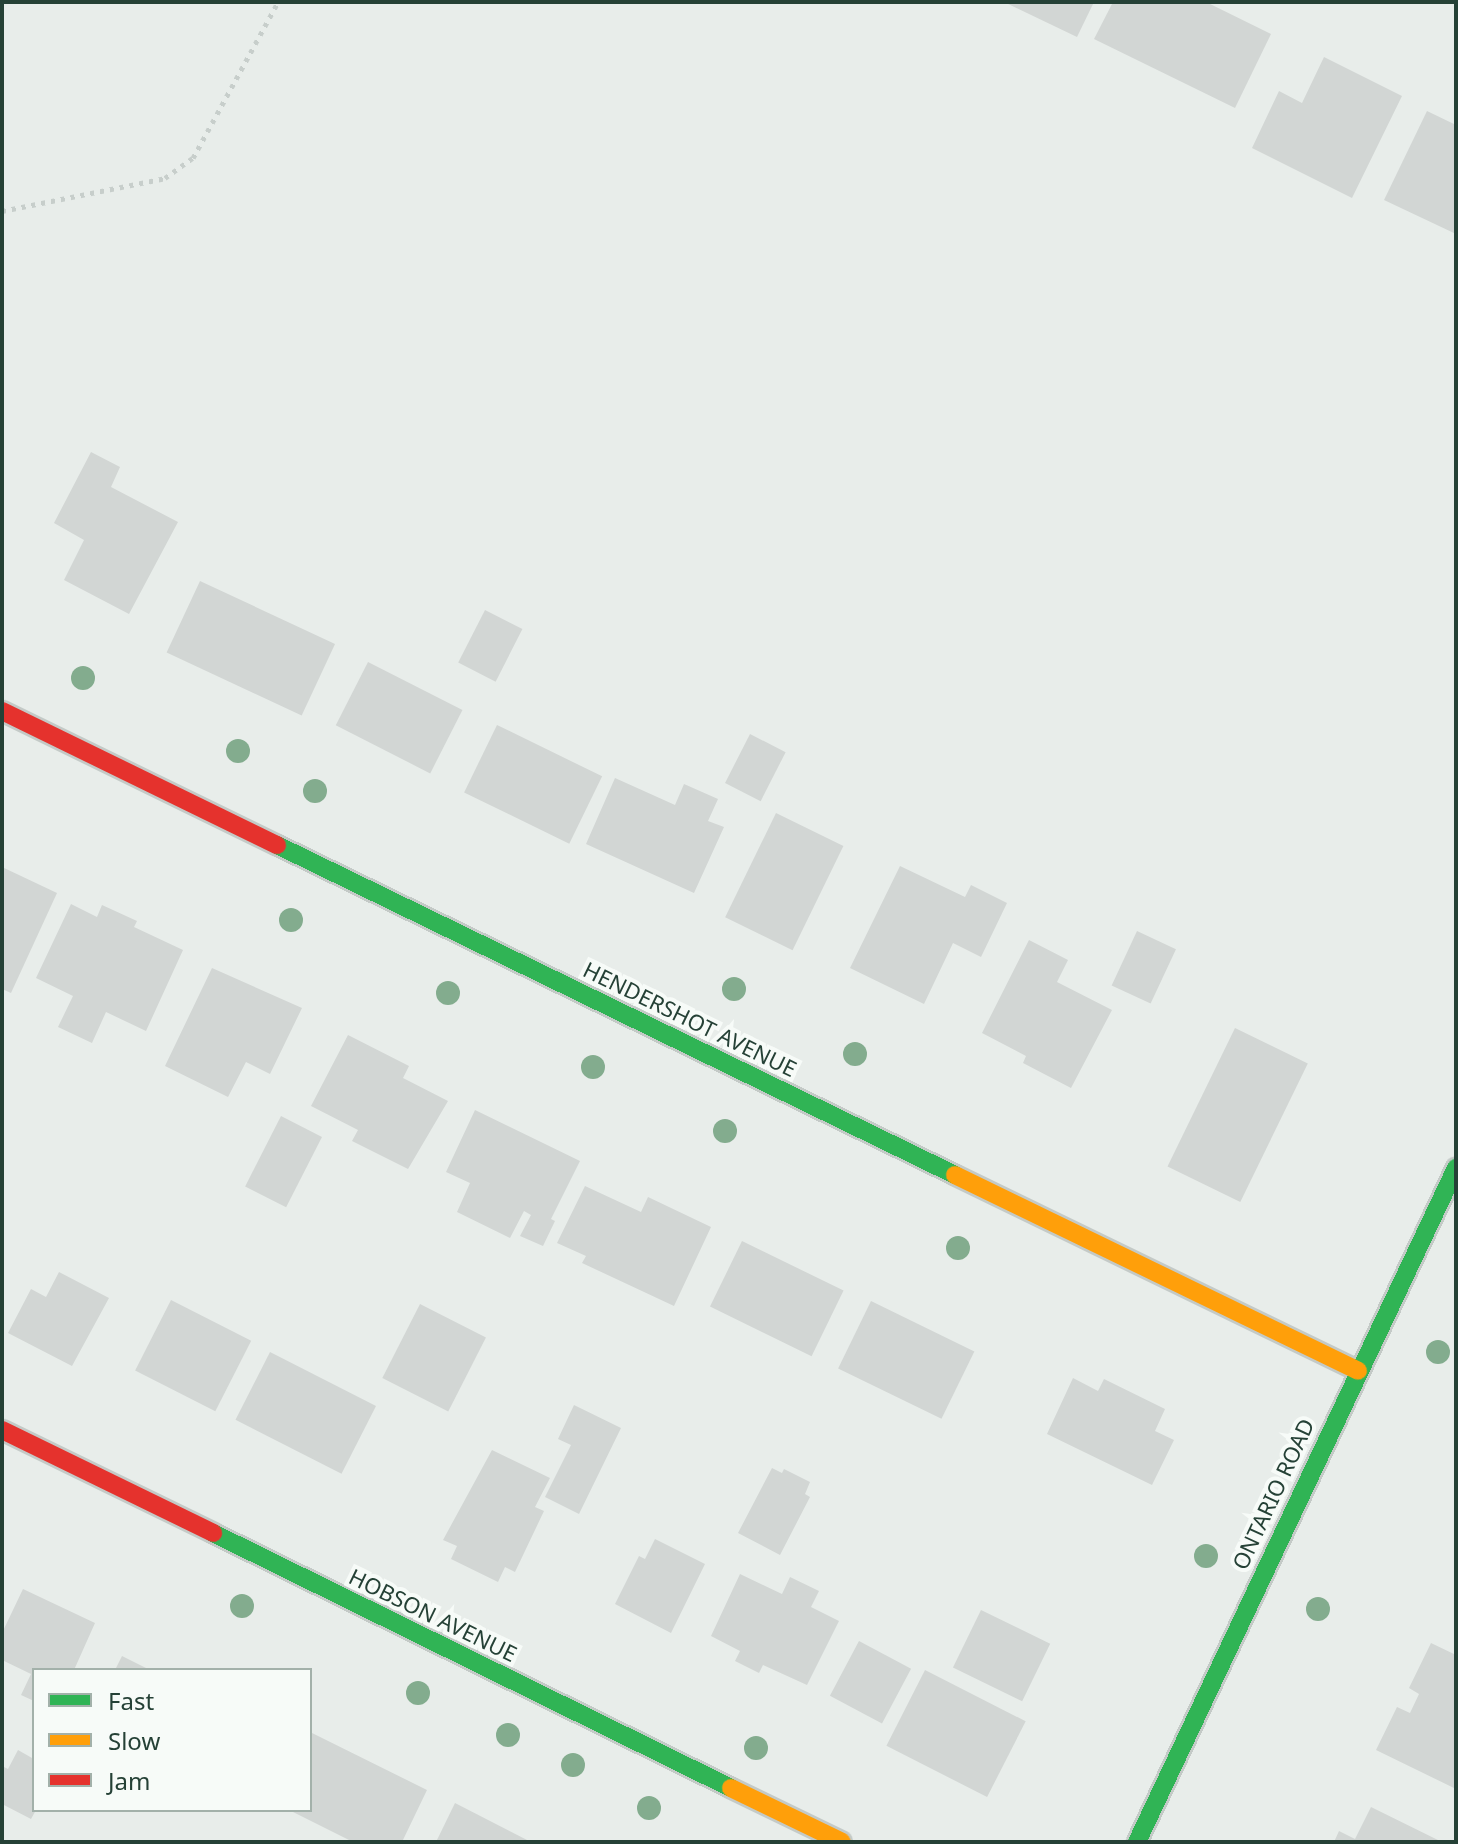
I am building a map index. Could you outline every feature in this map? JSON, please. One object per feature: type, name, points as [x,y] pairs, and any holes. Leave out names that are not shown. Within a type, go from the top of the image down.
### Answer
[{"type":"street","name":"HENDERSHOT AVENUE","points":[[2,711],[1358,1371]]},
{"type":"street","name":"ONTARIO ROAD","points":[[1137,1842],[1456,1168]]},
{"type":"street","name":"HOBSON AVENUE","points":[[2,1430],[842,1842]]},
{"type":"path","points":[[2,211],[165,178],[193,158],[278,2]]},
{"type":"building","points":[[1004,2],[1094,2],[1077,37]]},
{"type":"building","points":[[1113,2],[1206,2],[1271,34],[1235,108],[1094,39]]},
{"type":"building","points":[[1324,57],[1402,96],[1352,198],[1252,148],[1279,91],[1302,103]]},
{"type":"building","points":[[1427,111],[1456,125],[1456,234],[1384,200]]},
{"type":"building","points":[[91,452],[120,467],[111,487],[178,522],[129,614],[64,580],[84,540],[54,523]]},
{"type":"building","points":[[200,581],[335,644],[302,716],[167,653]]},
{"type":"building","points":[[485,610],[522,629],[496,682],[458,663]]},
{"type":"building","points":[[368,662],[462,710],[430,773],[336,725]]},
{"type":"building","points":[[497,725],[602,776],[569,844],[464,792]]},
{"type":"building","points":[[750,734],[786,752],[761,801],[725,783]]},
{"type":"building","points":[[615,778],[675,805],[684,784],[718,799],[708,821],[724,827],[694,893],[586,844]]},
{"type":"building","points":[[776,813],[843,846],[793,950],[725,917]]},
{"type":"building","points":[[900,866],[965,897],[971,885],[1007,903],[981,957],[953,943],[924,1004],[850,968]]},
{"type":"building","points":[[2,867],[57,893],[11,993],[2,989]]},
{"type":"building","points":[[71,904],[97,917],[102,905],[137,921],[134,927],[183,950],[146,1031],[106,1012],[92,1043],[58,1027],[73,996],[36,978]]},
{"type":"building","points":[[1137,931],[1176,949],[1151,1004],[1112,985]]},
{"type":"building","points":[[1029,940],[1068,960],[1057,982],[1112,1010],[1071,1088],[1023,1063],[1026,1056],[982,1033]]},
{"type":"building","points":[[212,968],[302,1008],[270,1074],[246,1062],[228,1097],[165,1066]]},
{"type":"building","points":[[1235,1028],[1308,1064],[1240,1202],[1167,1166]]},
{"type":"building","points":[[348,1035],[409,1066],[403,1078],[448,1101],[408,1169],[352,1141],[358,1130],[311,1106]]},
{"type":"building","points":[[475,1110],[580,1161],[551,1219],[555,1221],[543,1246],[520,1236],[531,1215],[524,1211],[510,1238],[457,1212],[470,1183],[446,1172]]},
{"type":"building","points":[[281,1116],[322,1137],[286,1207],[245,1186]]},
{"type":"building","points":[[585,1186],[641,1212],[648,1197],[711,1227],[674,1306],[582,1263],[586,1256],[557,1243]]},
{"type":"building","points":[[742,1241],[844,1291],[812,1356],[710,1307]]},
{"type":"building","points":[[59,1272],[109,1298],[72,1366],[8,1333],[31,1289],[46,1297]]},
{"type":"building","points":[[171,1300],[251,1341],[215,1411],[135,1370]]},
{"type":"building","points":[[871,1301],[974,1351],[941,1419],[838,1368]]},
{"type":"building","points":[[420,1304],[486,1338],[448,1412],[382,1378]]},
{"type":"building","points":[[270,1352],[376,1406],[342,1474],[235,1420]]},
{"type":"building","points":[[1073,1378],[1098,1391],[1104,1379],[1165,1409],[1155,1431],[1174,1440],[1152,1485],[1047,1434]]},
{"type":"building","points":[[574,1405],[621,1428],[579,1514],[545,1497],[571,1445],[558,1439]]},
{"type":"building","points":[[492,1450],[550,1478],[535,1507],[544,1511],[515,1572],[505,1567],[498,1582],[451,1559],[457,1546],[443,1540]]},
{"type":"building","points":[[772,1468],[782,1473],[784,1469],[810,1482],[805,1494],[810,1497],[780,1555],[738,1533]]},
{"type":"building","points":[[655,1539],[705,1564],[671,1633],[615,1604],[639,1556],[645,1559]]},
{"type":"building","points":[[740,1574],[782,1594],[790,1577],[819,1591],[811,1607],[839,1621],[807,1685],[763,1665],[759,1673],[735,1661],[740,1651],[711,1636]]},
{"type":"building","points":[[23,1589],[95,1623],[75,1668],[32,1668],[32,1700],[21,1695],[31,1674],[2,1660],[2,1633]]},
{"type":"building","points":[[981,1610],[1050,1644],[1022,1701],[953,1668]]},
{"type":"building","points":[[859,1641],[911,1669],[882,1723],[830,1696]]},
{"type":"building","points":[[1431,1643],[1456,1655],[1456,1789],[1376,1750],[1397,1707],[1410,1713],[1419,1694],[1409,1688]]},
{"type":"building","points":[[122,1656],[146,1668],[116,1668]]},
{"type":"building","points":[[925,1670],[1026,1721],[987,1797],[886,1746]]},
{"type":"building","points":[[312,1733],[427,1790],[402,1842],[353,1842],[293,1812],[312,1812]]},
{"type":"building","points":[[18,1750],[32,1758],[32,1812],[35,1812],[31,1819],[2,1804],[2,1766],[8,1769]]},
{"type":"building","points":[[455,1803],[531,1842],[436,1842]]},
{"type":"building","points":[[1371,1807],[1442,1842],[1334,1842],[1339,1831],[1355,1839]]},
{"type":"traffic: fast","points":[[277,845],[955,1175]]},
{"type":"traffic: fast","points":[[1137,1842],[1456,1168]]},
{"type":"traffic: fast","points":[[213,1533],[731,1788]]},
{"type":"traffic: slow","points":[[955,1175],[1358,1371]]},
{"type":"traffic: slow","points":[[731,1788],[842,1842]]},
{"type":"traffic: jam","points":[[2,711],[277,845]]},
{"type":"traffic: jam","points":[[2,1430],[213,1533]]}]
